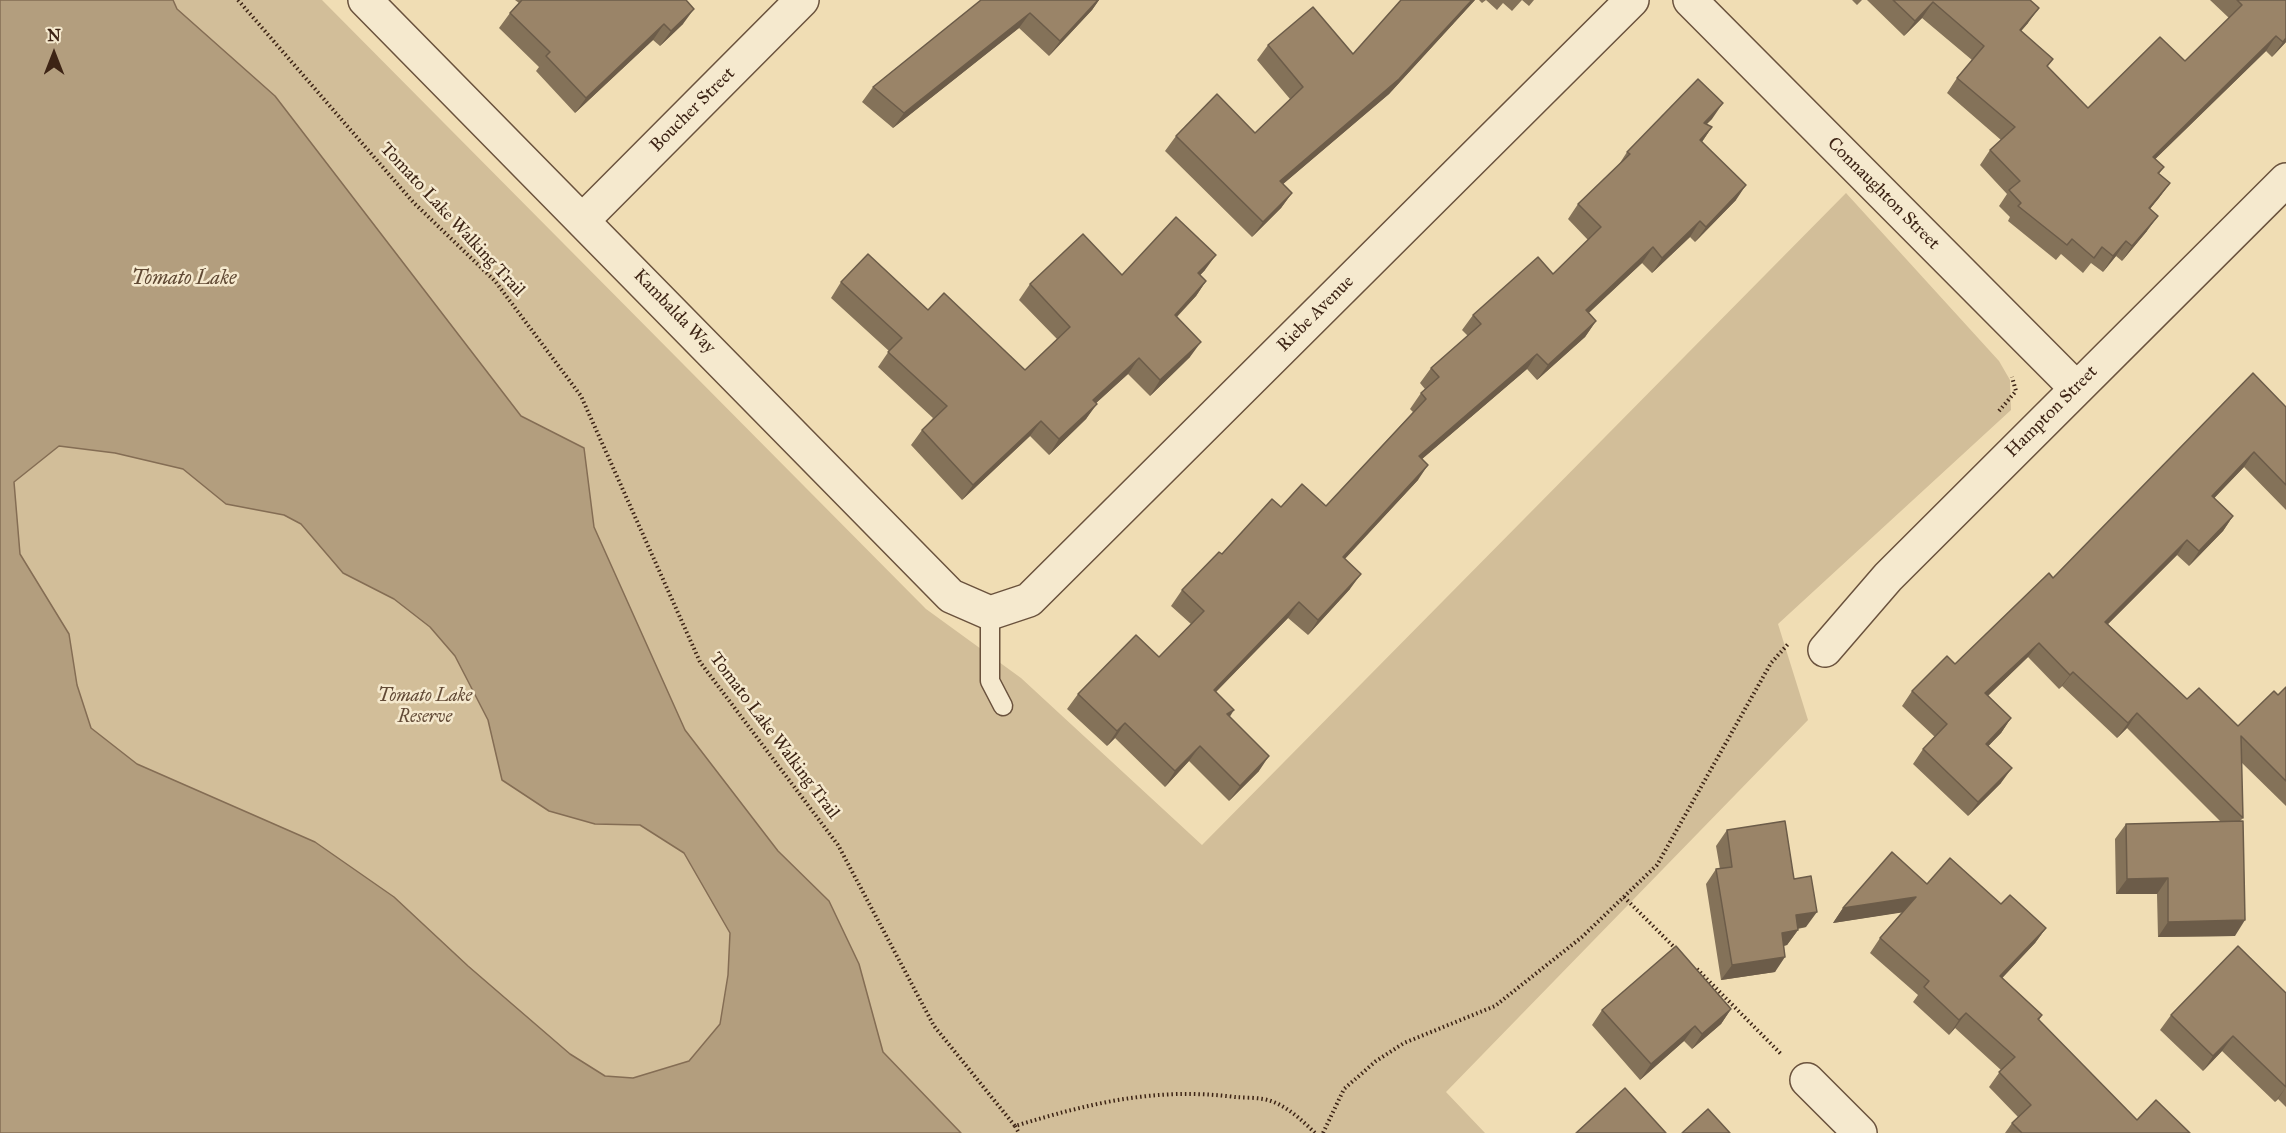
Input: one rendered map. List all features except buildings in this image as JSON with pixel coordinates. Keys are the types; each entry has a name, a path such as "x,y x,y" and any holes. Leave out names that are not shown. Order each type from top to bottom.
{"street":[{"name":"Kambalda Way","path":"365,0 951,596 990,613"},
{"name":"Boucher Street","path":"583,220 802,0"},
{"name":"Riebe Avenue","path":"990,613 1029,600 1632,0"},
{"name":"Connaughton Street","path":"1690,0 2076,388"},
{"name":"Hampton Street","path":"1825,650 1887,577 2286,180"},
{"path":"1807,1080 1860,1133"}],"lane":[{"path":"990,613 990,681 1003,706"}],"path":[{"name":"Tomato Lake Walking Trail","path":"238,0 414,202 495,281 581,396 700,662 838,845 934,1026 1015,1126 1018,1133"},
{"path":"1993,417 2016,391 2011,374"},
{"path":"1323,1133 1344,1089 1376,1061 1404,1043 1495,1006 1582,937 1657,865 1771,663 1795,637"},
{"path":"1624,897 1682,955"},
{"path":"1691,963 1807,1080"},
{"path":"1015,1126 1092,1103 1151,1095 1208,1093 1271,1101 1299,1117 1315,1133"}],"green space":[{"name":"Tomato Lake Reserve","path":"0,0 322,0 926,609 1021,678 1202,845 1846,193 1999,361 2010,380 2011,410 1778,624 1808,720 1446,1092 1485,1133 0,1133"}],"water":[{"name":"Tomato Lake","path":"0,0 173,0 177,9 275,96 521,416 584,448 594,527 685,730 778,851 829,901 859,964 883,1052 961,1133 0,1133","holes":["59,446 115,453 183,469 226,504 284,515 301,524 343,573 394,599 430,627 455,656 488,720 502,780 549,811 595,824 640,825 684,853 730,933 728,975 720,1024 689,1061 633,1078 605,1076 570,1054 468,966 394,897 315,842 137,764 91,728 77,685 69,634 20,554 14,482"]}]}
